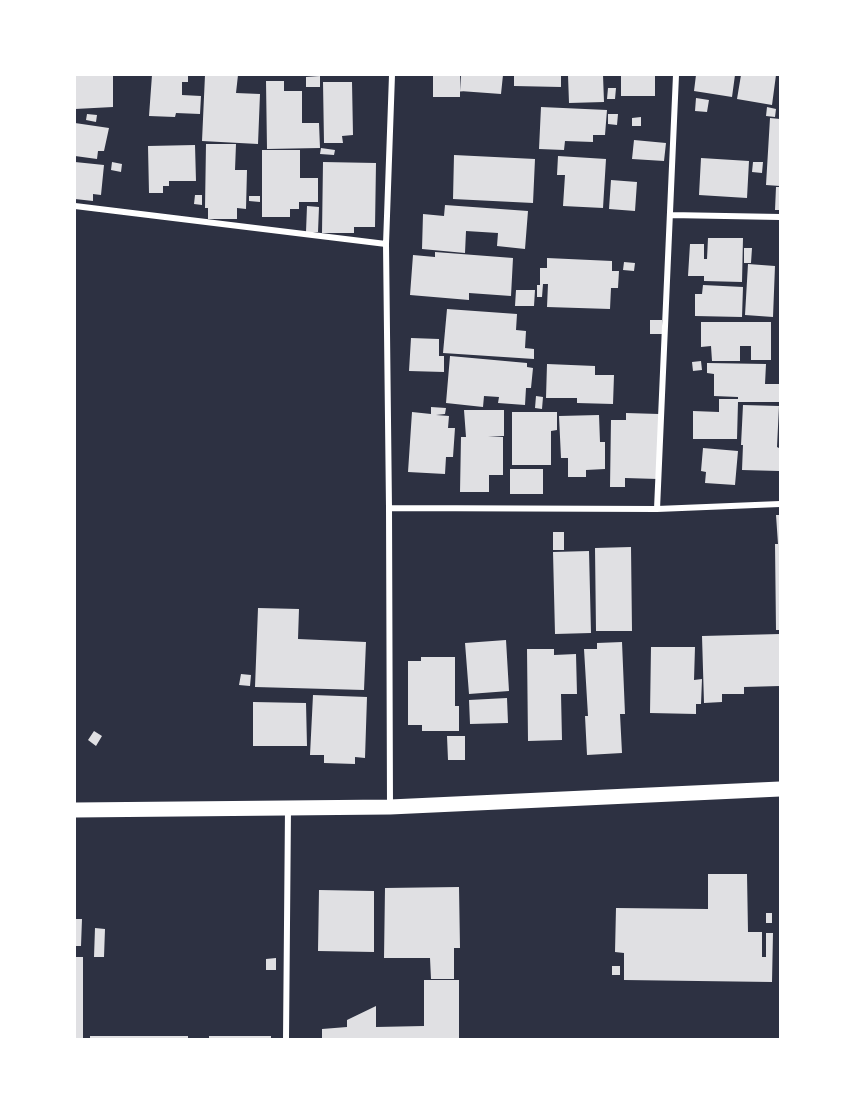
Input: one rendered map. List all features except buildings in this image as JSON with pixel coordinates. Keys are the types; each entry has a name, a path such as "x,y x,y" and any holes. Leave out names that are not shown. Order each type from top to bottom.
{"main road":[{"path":"75,810 390,807 780,789"}],"street":[{"path":"390,807 386,244 392,75"},
{"path":"657,509 676,75"},
{"path":"75,206 386,244"},
{"path":"670,215 780,217"},
{"path":"389,508 657,509 780,504"},
{"path":"286,1039 288,807"}]}
